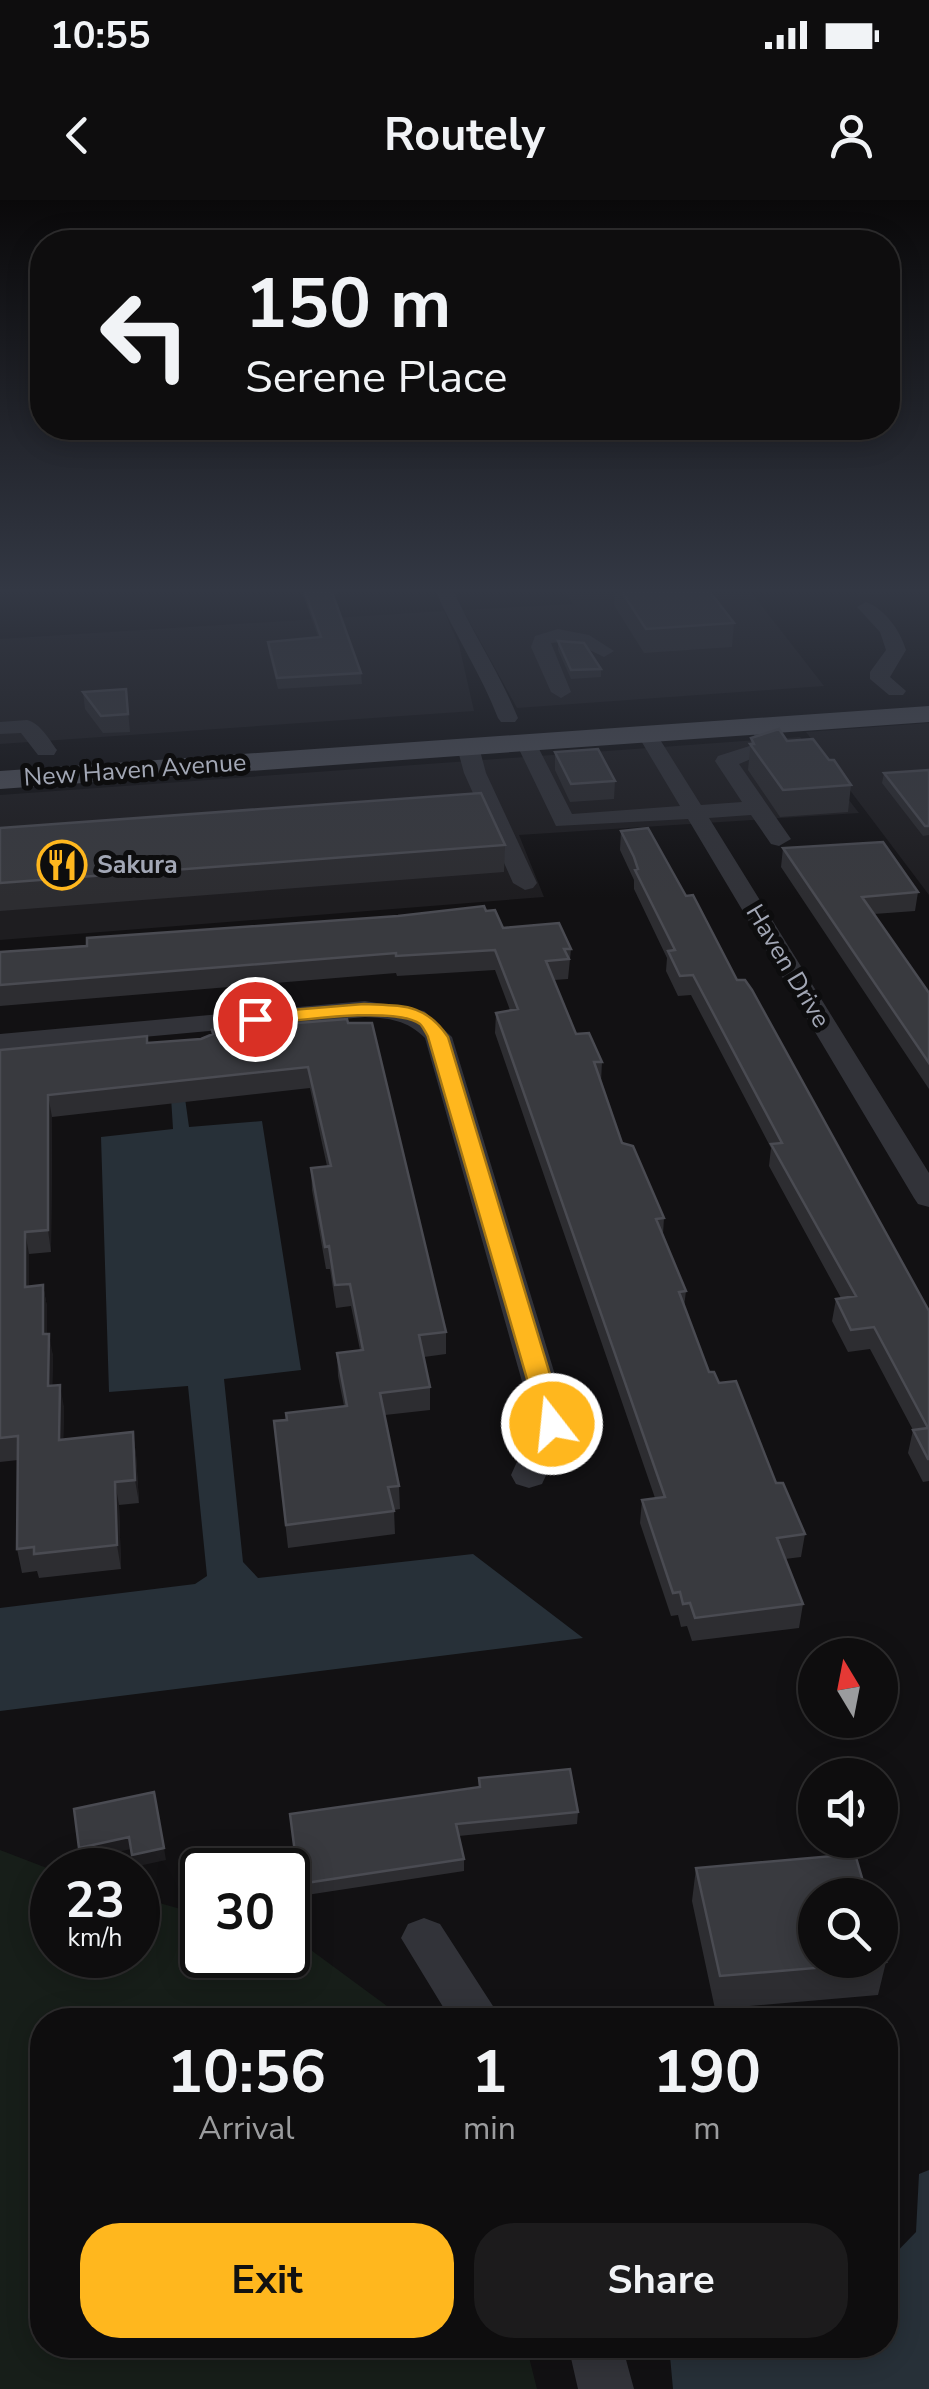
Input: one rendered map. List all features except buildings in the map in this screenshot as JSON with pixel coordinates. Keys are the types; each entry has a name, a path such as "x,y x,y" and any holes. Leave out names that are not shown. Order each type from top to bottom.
{"main road":[{"name":"New Haven Avenue","path":"0,753 853,694"},
{"path":"647,734 654,724 719,704"},
{"name":"New Haven Avenue","path":"0,780 929,714"},
{"path":"440,749 491,732 497,719"},
{"path":"0,762 46,750"}],"street":[{"path":"488,694 497,719"},
{"path":"0,728 26,726 46,750"},
{"path":"759,726 771,746 726,761 779,840"},
{"name":"Haven Drive","path":"647,734 916,1153 929,1198"},
{"path":"527,743 564,822 757,808"},
{"path":"468,747 475,773 525,883"},
{"path":"0,1042 364,1009 402,1012 427,1020 438,1037 552,1424 530,1475"},
{"path":"424,1938 470,2008"},
{"path":"598,2358 606,2389"}],"shaded area":[{"path":"0,694 470,694 474,711 0,744"},
{"path":"509,694 710,694 517,708"},
{"path":"929,723 929,895 806,732"},
{"path":"800,737 859,813 519,835 544,897 0,940 0,795"},
{"path":"178,1048 189,1127 262,1121 301,1370 224,1379 243,1562 258,1578 473,1554 583,1638 0,1711 0,1608 195,1584 207,1576 188,1386 109,1392 101,1137 173,1129 168,1049"},
{"path":"0,1850 30,1862 30,1978 160,1978 160,1903 180,1909 180,1978 310,1978 310,1949 390,2008 30,2008 30,2358 529,2358 537,2389 0,2389"},
{"path":"929,2170 929,2389 673,2389 670,2358 898,2358 898,2251 916,2232 919,2174"}],"place":[{"name":"Sakura","path":"62,865"}],"route":[{"path":"255,1019 364,1009 402,1012 427,1020 438,1037 552,1424"}]}
